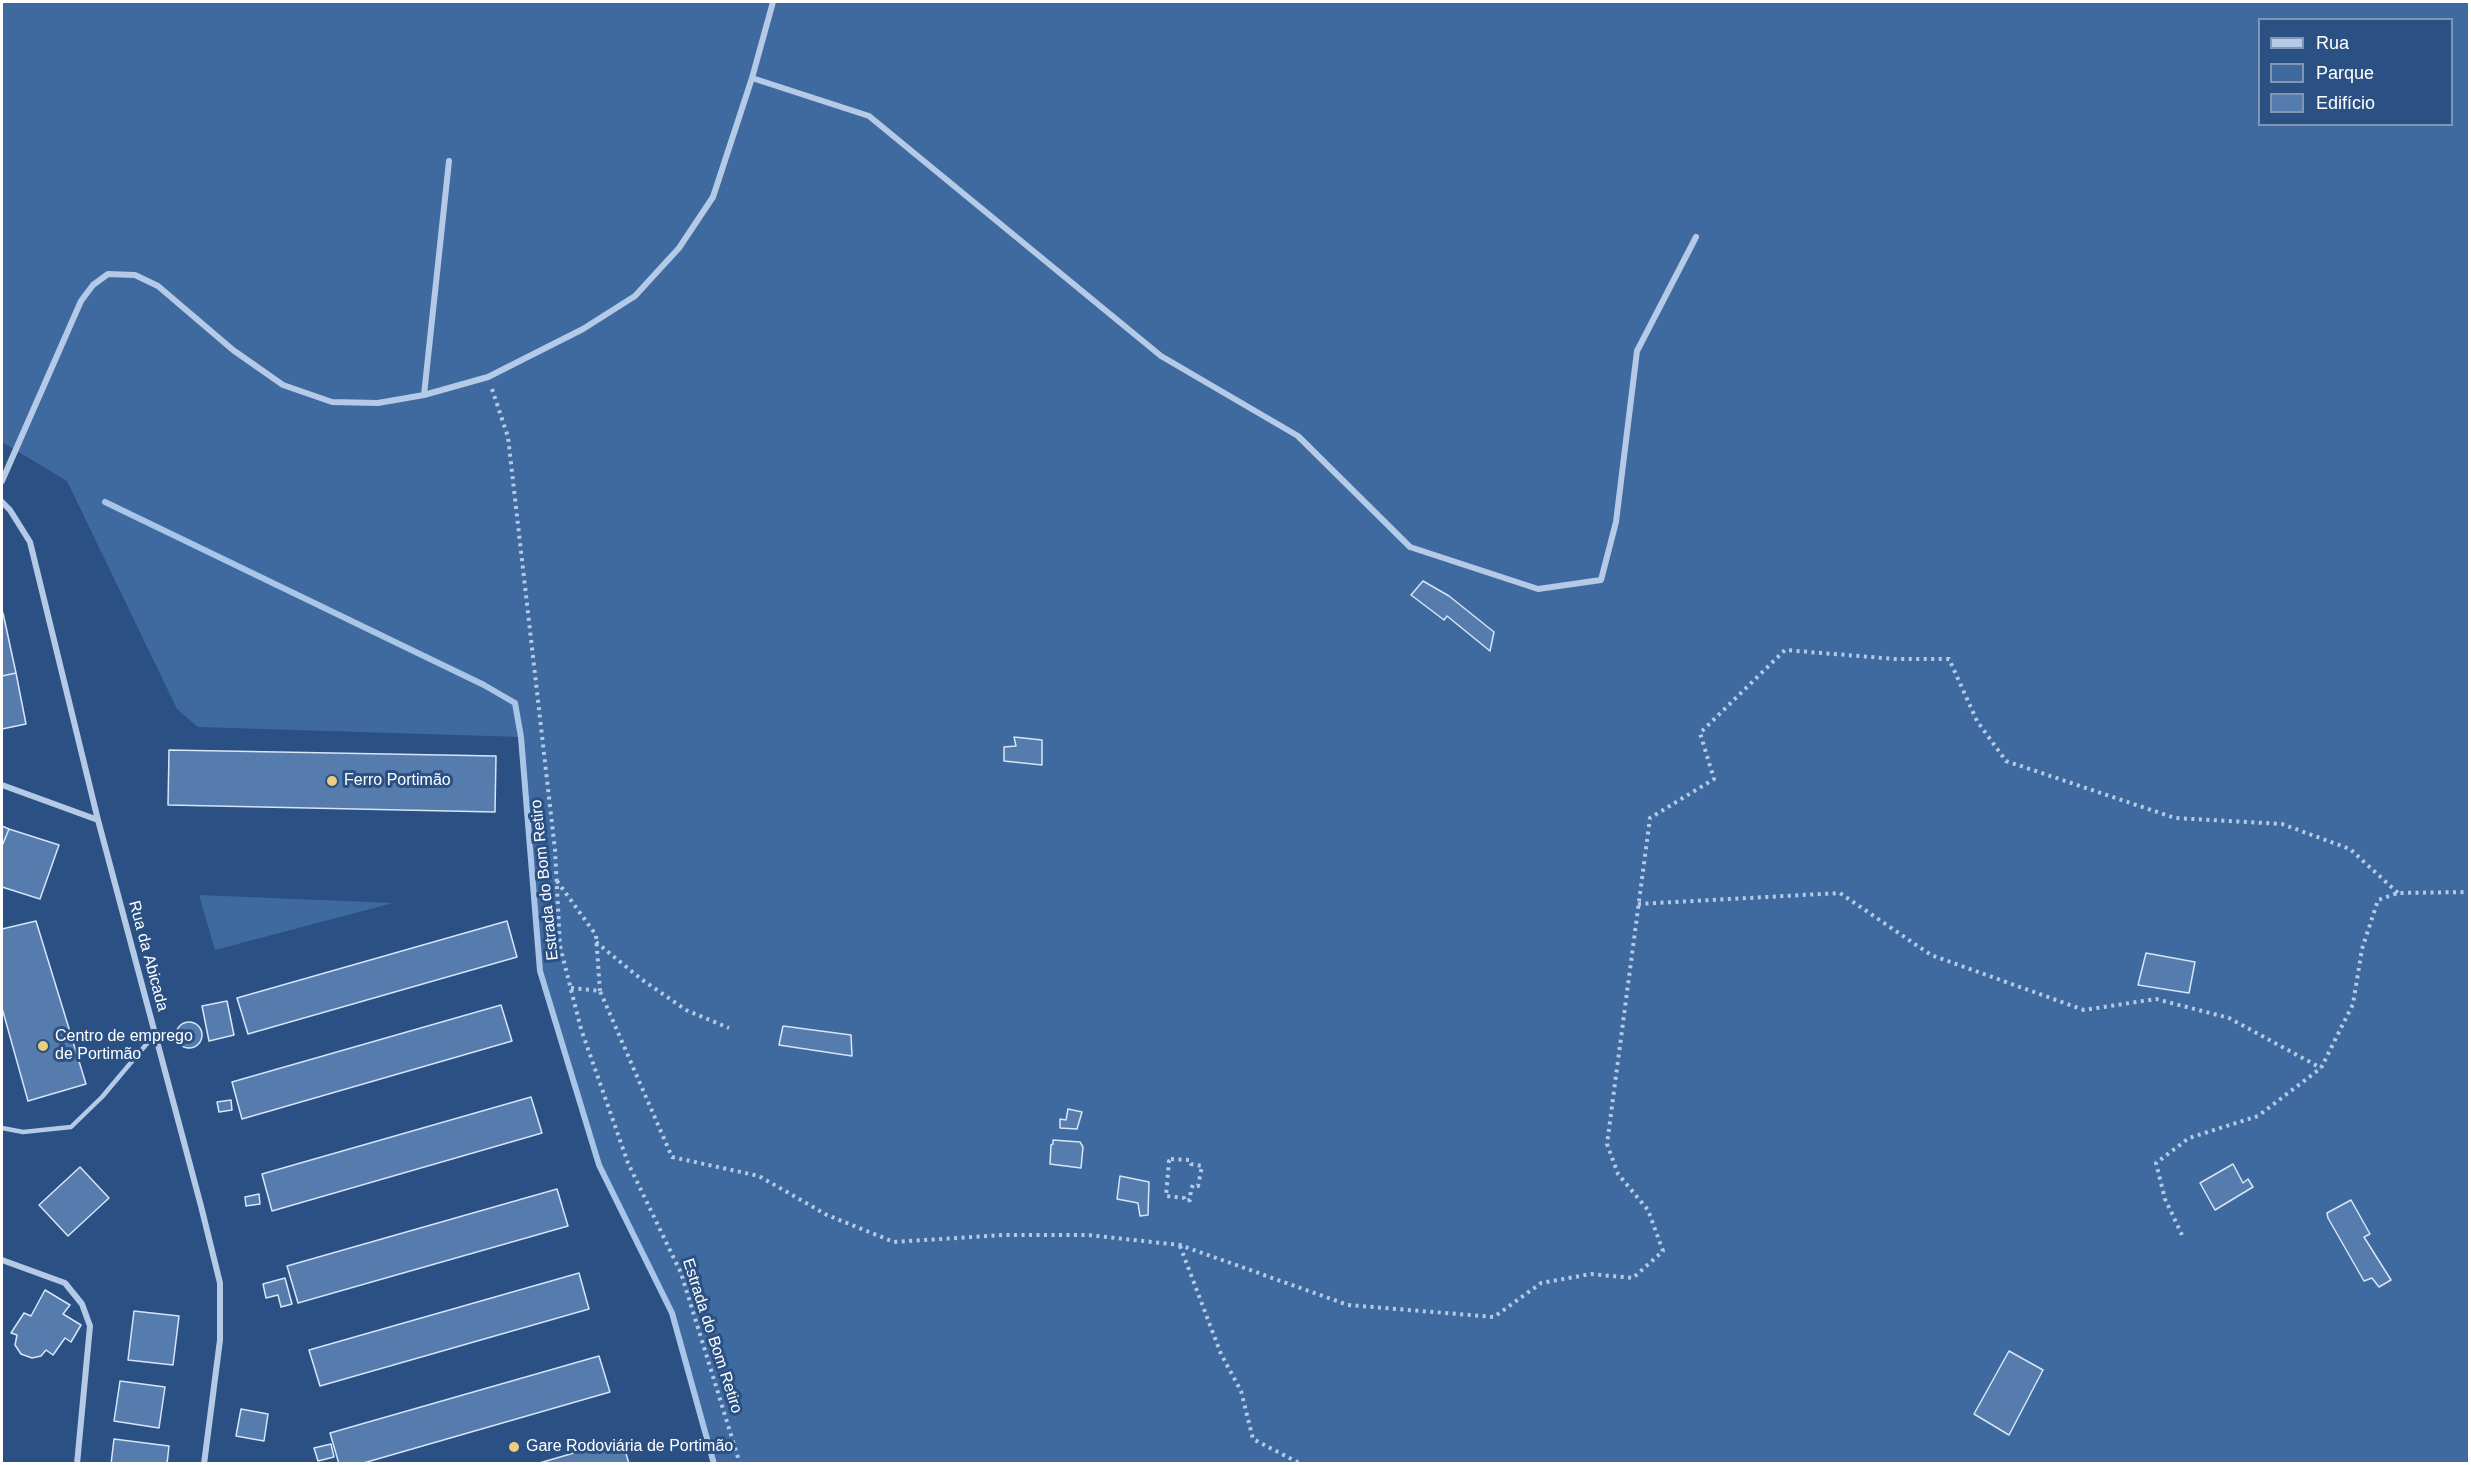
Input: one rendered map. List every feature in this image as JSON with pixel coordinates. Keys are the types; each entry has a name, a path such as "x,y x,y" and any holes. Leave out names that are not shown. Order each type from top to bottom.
{"street":[{"path":"2,482 81,301 93,285 108,274 135,275 158,286 233,350 283,385 333,402 378,403 424,395 488,377 583,329 635,296 679,248 713,197 752,78 773,2"},
{"path":"752,78 869,116 1161,356 1298,436 1410,547 1538,589 1601,580 1616,522 1637,351 1696,237"},
{"path":"424,395 449,161"},
{"name":"Rua da Abicada","path":"2,502 10,510 30,542 98,820 220,1283 220,1340 204,1464"},
{"path":"2,785 98,820"},
{"path":"2,1260 65,1283 82,1304 90,1326 77,1464"}],"lane":[{"path":"2,1128 23,1132 71,1127 102,1097 155,1034"}],"path":[{"name":"Estrada do Bom Retiro","path":"488,377 508,437 557,881 560,946 581,1029 628,1163 681,1273 740,1464"},
{"path":"557,881 596,935 600,991 672,1157 759,1176 827,1215 894,1242 1004,1235 1088,1235 1180,1245 1348,1305 1494,1317 1541,1283 1592,1274 1633,1278 1663,1251 1648,1210 1618,1174 1607,1144 1650,818 1714,779 1700,733 1785,650 1895,659 1949,659 1977,721 2006,761 2175,818 2282,824 2350,849 2398,893"},
{"path":"2182,1235 2165,1199 2156,1163 2189,1138 2258,1116 2321,1068 2353,1004 2362,949 2378,900 2398,893 2469,892"},
{"path":"1638,904 1840,893 1931,955 2084,1010 2156,999 2229,1018 2321,1068"},
{"path":"596,942 641,979 686,1010 729,1028"},
{"path":"571,988 600,991"},
{"path":"1171,1159 1190,1160 1191,1164 1202,1166 1198,1186 1193,1185 1191,1188 1190,1200 1169,1197 1166,1196 1168,1187 1166,1183 1171,1159"},
{"path":"1180,1245 1221,1354 1241,1390 1253,1439 1301,1464"}],"green space":[{"path":"2,2 2469,2 2469,1463 714,1463 672,1313 599,1165 540,971 521,737 198,727 177,709 67,481 2,442"},
{"path":"199,895 393,903 215,950"}],"building":[{"path":"1423,581 1449,596 1494,632 1490,651 1447,616 1444,620 1411,595"},
{"path":"2,614 16,673 2,676"},
{"path":"16,673 26,724 2,729 2,676"},
{"path":"1014,737 1042,740 1042,765 1004,761 1004,747 1016,746"},
{"name":"Ferro Portimão","path":"169,750 496,756 495,812 168,805"},
{"path":"2,826 9,829 2,846"},
{"path":"9,829 59,845 40,899 2,887 2,846"},
{"name":"Centro de emprego de Portimão","path":"36,921 86,1084 28,1101 2,1008 2,929"},
{"path":"507,921 517,957 248,1034 237,998"},
{"path":"2146,953 2195,962 2189,993 2138,985"},
{"path":"227,1001 234,1035 209,1041 202,1006"},
{"path":"501,1005 512,1041 242,1119 232,1082"},
{"path":"189,1022 198,1026 202,1035 198,1044 189,1048 180,1044 176,1035 180,1026"},
{"path":"783,1026 851,1035 852,1056 779,1045"},
{"path":"531,1097 542,1133 272,1211 262,1174"},
{"path":"231,1100 232,1110 219,1112 217,1102"},
{"path":"1068,1109 1082,1112 1077,1129 1060,1128 1060,1119 1066,1120"},
{"path":"1053,1140 1080,1142 1083,1147 1081,1168 1050,1164"},
{"path":"2233,1164 2243,1183 2248,1179 2253,1187 2215,1210 2200,1183"},
{"path":"80,1167 109,1198 68,1236 39,1205"},
{"path":"1120,1176 1149,1182 1148,1215 1140,1216 1138,1203 1117,1199"},
{"path":"557,1189 568,1226 298,1303 287,1266"},
{"path":"259,1194 260,1204 246,1206 245,1197"},
{"path":"2351,1200 2370,1234 2364,1237 2391,1280 2379,1287 2372,1278 2364,1281 2328,1218 2327,1213"},
{"path":"579,1273 589,1309 320,1386 309,1350"},
{"path":"285,1278 292,1304 281,1307 278,1295 266,1298 263,1284"},
{"path":"45,1290 70,1305 63,1314 81,1325 71,1342 65,1338 53,1355 46,1350 41,1356 32,1358 21,1354 15,1345 17,1335 11,1333 24,1313 31,1316"},
{"path":"134,1311 179,1316 173,1365 128,1360"},
{"path":"2009,1351 2043,1370 2009,1435 1974,1414"},
{"path":"599,1356 610,1392 360,1464 339,1464 330,1433"},
{"path":"120,1381 165,1387 159,1428 114,1421"},
{"path":"241,1409 268,1414 264,1441 236,1436"},
{"path":"114,1439 169,1446 167,1464 111,1464"},
{"path":"622,1439 629,1464 536,1464"},
{"path":"331,1444 334,1457 318,1461 314,1448"}],"waterway":[{"path":"105,502 484,685 515,703 521,737 540,971 599,1165 672,1313 714,1464"}],"place":[{"name":"Ferro Portimão","path":"332,781"},
{"name":"Centro de emprego de Portimão","path":"43,1046"},
{"name":"Gare Rodoviária de Portimão","path":"514,1447"}]}
